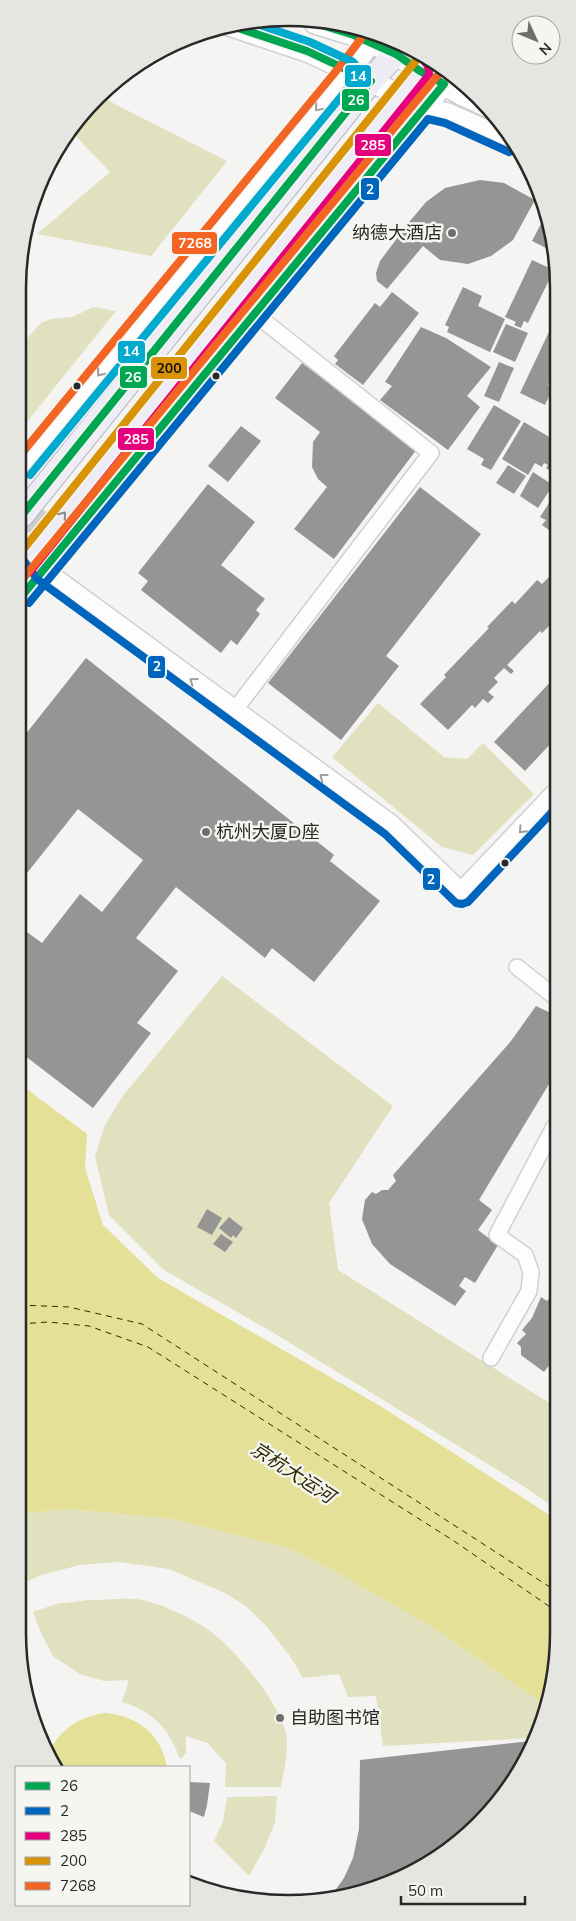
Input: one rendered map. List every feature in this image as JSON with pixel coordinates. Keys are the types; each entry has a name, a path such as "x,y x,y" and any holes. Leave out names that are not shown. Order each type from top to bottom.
{"main road":[{"path":"243,30 307,52 372,81 424,108 448,114 502,138"},
{"path":"348,33 367,38"},
{"path":"26,464 373,40"},
{"path":"26,511 398,51"},
{"path":"407,54 447,80 467,97"},
{"path":"26,573 29,558 425,65"},
{"path":"29,558 255,314 447,80"},
{"path":"29,558 391,826 461,894 550,799"}],"street":[{"path":"234,711 431,453 255,314"},
{"path":"517,967 550,993"},
{"path":"491,1358 529,1292 531,1272 525,1255 497,1235 550,1136"}],"green space":[{"path":"106,100 227,161 151,256 37,234 110,172 75,136 91,115"},
{"path":"93,307 116,311 26,423 26,340 41,323 51,319 73,317"},
{"path":"378,703 444,757 467,759 483,743 534,794 473,855 442,847 332,757"},
{"path":"222,976 393,1106 329,1203 338,1270 550,1403 550,1504 272,1332 164,1270 109,1215 95,1156 105,1125 122,1097"},
{"path":"68,1509 172,1519 288,1548 325,1566 434,1628 541,1702 528,1738 383,1746 376,1696 348,1697 339,1674 303,1678 290,1656 266,1626 246,1606 225,1593 169,1569 120,1562 80,1565 41,1575 26,1582 26,1513"},
{"path":"137,1599 159,1605 183,1615 206,1628 228,1647 252,1674 273,1703 285,1730 287,1751 281,1787 225,1787 226,1763 207,1743 186,1736 186,1753 180,1759 165,1730 151,1716 122,1702 129,1680 104,1681 80,1674 53,1656 33,1612 56,1604 89,1600"},
{"path":"277,1796 275,1822 264,1849 249,1876 214,1841 223,1822 227,1797"}],"water":[{"name":"京杭大运河","path":"26,1088 87,1134 85,1168 103,1225 158,1278 382,1407 550,1515 550,1633 548,1667 541,1702 434,1628 325,1566 288,1548 172,1519 68,1509 26,1513"},
{"path":"105,1713 117,1715 138,1723 153,1736 164,1755 167,1766 62,1766 53,1749 53,1745 64,1731 78,1721"}],"building":[{"path":"480,180 504,183 535,201 513,240 491,256 468,264 440,260 423,246 387,289 377,281 376,273 380,261 426,202 445,188"},
{"path":"542,223 547,249 532,241"},
{"path":"532,260 549,268 549,279 528,323 524,321 521,328 514,325 516,322 505,317"},
{"path":"463,287 482,296 478,306 505,319 490,352 447,332 449,327 445,325"},
{"path":"392,292 419,313 363,385 335,364 338,360 334,356 375,303 380,307"},
{"path":"506,324 528,333 515,362 493,352"},
{"path":"421,327 446,338 491,367 467,396 480,407 448,450 380,400 392,386 385,382"},
{"path":"550,330 550,382 548,385 550,386 550,394 545,405 520,393"},
{"path":"499,362 514,368 499,402 484,396"},
{"path":"302,363 417,449 334,559 294,529 327,487 318,479 312,467 313,442 320,432 275,398"},
{"path":"494,405 521,421 491,470 481,465 484,459 467,449"},
{"path":"524,422 550,437 550,471 546,468 548,465 544,463 542,467 535,463 528,475 502,459"},
{"path":"241,426 261,441 228,482 208,466"},
{"path":"508,465 526,476 514,494 496,483"},
{"path":"533,472 550,483 550,490 538,508 520,496"},
{"path":"208,484 255,522 221,565 265,599 256,610 260,614 237,645 231,640 221,653 141,590 148,581 138,573"},
{"path":"420,487 481,534 386,656 399,666 341,740 268,683"},
{"path":"550,501 550,531 542,525 546,520 540,517"},
{"path":"550,576 550,625 542,633 540,631 507,665 514,671 511,674 504,668 494,678 498,682 488,692 494,697 488,703 483,699 475,708 472,705 448,730 420,704 512,601 515,604 537,580 542,584"},
{"name":"杭州大厦D座","path":"86,658 334,855 330,861 380,901 314,982 272,948 265,958 176,887 136,938 178,971 137,1023 151,1033 93,1108 26,1057 26,931 42,943 80,894 102,912 143,860 78,809 26,872 26,734"},
{"path":"550,682 550,744 525,771 494,742"},
{"path":"536,1006 550,1013 550,1082 479,1200 492,1210 478,1230 498,1245 475,1283 465,1277 459,1286 466,1291 455,1306 390,1264 372,1244 362,1219 365,1200 372,1192 376,1194 382,1190 388,1190 396,1181 393,1175 511,1041"},
{"path":"207,1209 222,1218 212,1235 197,1227"},
{"path":"229,1217 243,1228 236,1238 233,1235 231,1238 219,1228"},
{"path":"221,1234 233,1242 225,1252 213,1244"},
{"path":"541,1297 547,1301 550,1298 550,1364 544,1372 521,1355 521,1347 517,1343 526,1334 522,1330 532,1318"},
{"path":"526,1741 515,1764 485,1806 447,1841 404,1868 372,1881 335,1891 344,1878 353,1858 359,1829 360,1760"},
{"path":"190,1782 210,1783 204,1817 190,1811"}],"ferry route":[{"path":"26,1305 69,1307 142,1324 550,1587"},
{"path":"26,1324 48,1322 89,1326 148,1347 454,1541 550,1607"}],"tunnel":[{"path":"26,524 47,497"}],"transit line":[{"name":"14","path":"30,475 358,76 358,68 353,62 310,42 267,27"},
{"name":"26","path":"26,510 371,81 307,51 244,30"},
{"name":"26","path":"26,591 444,84 420,71 396,54 348,33"},
{"name":"7268","path":"26,448 362,37"},
{"name":"200","path":"26,546 417,60"},
{"name":"285","path":"30,572 428,76 428,67"},
{"name":"7268","path":"26,575 439,74"},
{"name":"2","path":"29,603 428,119 445,123 509,152"},
{"name":"2","path":"26,564 37,579 385,834 456,903 468,902 550,814"}],"place":[{"name":"纳德大酒店","path":"452,233"},
{"name":"杭州大厦D座","path":"206,832"},
{"name":"自助图书馆","path":"280,1718"}]}
